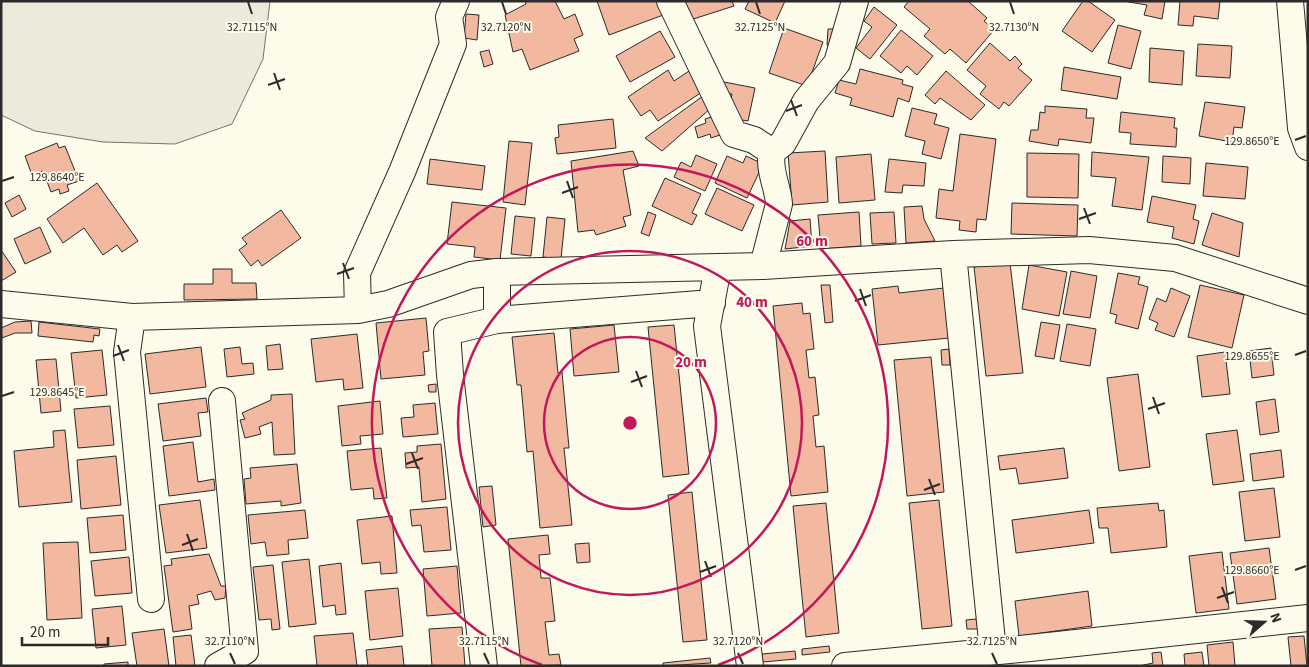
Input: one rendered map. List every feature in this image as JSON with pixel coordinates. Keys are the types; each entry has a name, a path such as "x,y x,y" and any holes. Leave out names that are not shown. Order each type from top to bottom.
{"street":[{"path":"358,310 357,273 402,172 453,44 449,17 456,1"},
{"path":"670,1 734,134 754,140 772,152"},
{"path":"763,266 779,204 770,159 772,152 783,143 806,102 837,63 855,1"},
{"path":"1290,1 1301,128 1308,147"},
{"path":"1,304 132,317 358,310 388,304 471,275 497,272 763,266 953,254 1088,250 1175,258 1308,301"},
{"path":"953,254 993,651"},
{"path":"718,267 707,326 750,666"},
{"path":"497,272 497,320"},
{"path":"484,666 446,332 497,320 712,303"},
{"path":"132,317 127,352 152,599"},
{"path":"218,666 245,651 222,401"},
{"path":"845,666 1308,618"}],"shaded area":[{"path":"1,1 270,1 263,59 232,124 175,144 103,142 35,131 1,115"}],"building":[{"path":"525,1 555,1 564,19 575,14 583,35 574,39 579,51 530,70 522,49 513,52 505,15 526,4"},
{"path":"597,1 661,1 666,14 609,35"},
{"path":"681,1 732,1 734,6 687,21"},
{"path":"749,1 785,1 775,23 745,9"},
{"path":"909,1 968,1 987,18 984,21 994,30 966,63 950,49 945,54 924,36 930,29 904,7"},
{"path":"1083,1 1088,1 1115,20 1092,52 1062,31"},
{"path":"1123,1 1165,1 1162,19 1144,15 1147,5"},
{"path":"1180,1 1220,1 1218,19 1194,16 1193,26 1178,25"},
{"path":"874,7 897,25 870,59 856,48 872,27 864,21"},
{"path":"466,14 479,15 477,40 464,38"},
{"path":"1118,25 1141,31 1131,69 1108,63"},
{"path":"784,28 823,42 807,86 769,73"},
{"path":"828,29 835,29 833,46 827,45"},
{"path":"901,30 933,56 917,75 907,66 901,73 880,56"},
{"path":"660,31 675,57 630,82 616,56"},
{"path":"990,43 1010,61 1015,56 1022,64 1018,68 1032,80 1009,106 1004,102 999,109 980,94 986,86 967,70"},
{"path":"1198,44 1232,46 1230,78 1196,76"},
{"path":"1150,48 1184,51 1182,85 1149,82"},
{"path":"489,50 493,64 484,67 480,52"},
{"path":"1064,67 1121,77 1117,99 1061,90"},
{"path":"860,69 903,80 902,84 913,87 909,102 898,98 893,117 850,105 852,98 835,93 839,80 856,84"},
{"path":"668,70 674,81 689,71 702,92 658,121 650,110 641,116 628,97"},
{"path":"946,71 985,105 971,120 940,98 935,104 925,95"},
{"path":"724,82 755,88 748,121 736,119 737,110 729,109 732,94 721,93"},
{"path":"703,96 711,108 662,151 645,138"},
{"path":"1205,102 1245,107 1242,128 1234,127 1232,142 1199,136"},
{"path":"1045,106 1087,109 1086,118 1094,118 1091,143 1059,139 1058,146 1029,141 1031,130 1038,130 1040,112 1045,113"},
{"path":"912,108 937,114 934,124 949,128 941,159 922,154 925,141 905,136"},
{"path":"1121,112 1175,118 1174,128 1177,128 1176,147 1130,144 1131,133 1119,132"},
{"path":"714,116 720,135 711,138 710,134 698,138 695,127 706,123 705,119"},
{"path":"613,119 616,148 557,154 555,138 559,137 558,125"},
{"path":"960,134 996,139 986,220 977,219 976,232 959,230 960,221 936,218 939,189 953,191"},
{"path":"509,141 532,143 525,205 503,202"},
{"path":"57,143 59,148 65,146 79,181 67,185 69,191 60,194 59,189 51,192 43,171 32,175 25,156"},
{"path":"633,151 639,166 623,170 631,215 623,217 626,226 596,235 594,230 578,232 571,161"},
{"path":"825,151 828,202 792,205 788,153"},
{"path":"1092,152 1149,157 1142,210 1112,206 1116,178 1091,176"},
{"path":"1027,153 1079,154 1078,198 1027,197"},
{"path":"871,154 875,200 839,203 836,157"},
{"path":"696,155 717,164 705,191 674,177 681,162 691,167"},
{"path":"727,156 743,163 746,156 763,164 747,198 715,183"},
{"path":"1163,156 1191,158 1190,184 1162,182"},
{"path":"430,159 485,166 482,190 427,184"},
{"path":"889,159 926,163 924,186 903,185 902,193 885,192"},
{"path":"1206,163 1248,167 1245,199 1203,196"},
{"path":"665,178 701,194 692,213 697,215 692,225 652,206"},
{"path":"97,183 138,241 122,252 117,245 103,255 84,228 63,243 47,219"},
{"path":"717,188 754,205 742,231 705,214"},
{"path":"19,195 26,209 12,217 5,203"},
{"path":"1152,196 1196,205 1193,219 1199,221 1194,244 1172,238 1174,227 1147,222"},
{"path":"452,202 506,208 500,260 474,257 475,247 447,244"},
{"path":"1012,203 1078,205 1077,236 1011,234"},
{"path":"922,206 924,219 935,241 906,243 904,207"},
{"path":"281,210 301,238 262,266 258,260 251,266 239,250 247,244 242,238"},
{"path":"648,212 656,215 649,236 641,233"},
{"path":"859,212 861,246 821,249 818,215"},
{"path":"894,212 896,243 872,244 870,213"},
{"path":"1212,213 1243,223 1239,257 1202,245"},
{"path":"515,216 535,218 531,256 511,254"},
{"path":"547,217 565,219 561,259 543,257"},
{"path":"810,219 812,246 785,249 790,221"},
{"path":"40,227 51,252 25,264 14,239"},
{"path":"1,250 16,272 1,281"},
{"path":"1010,263 1023,373 986,376 974,267"},
{"path":"1029,265 1067,272 1059,316 1022,309"},
{"path":"213,269 232,269 232,283 256,283 257,299 184,300 184,284 213,284"},
{"path":"1071,271 1097,276 1090,318 1063,314"},
{"path":"1118,273 1140,277 1138,284 1148,287 1138,329 1115,323 1117,315 1110,313"},
{"path":"821,285 830,285 833,322 825,323"},
{"path":"1200,285 1244,295 1232,348 1188,337"},
{"path":"898,286 899,293 944,288 949,338 878,345 872,289"},
{"path":"1171,288 1190,296 1174,337 1155,330 1158,323 1149,319 1157,298 1166,302"},
{"path":"802,303 803,314 810,313 814,349 806,350 809,378 815,377 819,415 813,416 816,447 824,446 828,492 791,496 773,306"},
{"path":"426,318 429,351 423,352 425,375 381,379 376,323"},
{"path":"31,321 32,333 15,333 2,338 1,328 15,322"},
{"path":"39,322 100,329 99,336 94,335 93,342 38,336"},
{"path":"1041,322 1060,325 1054,359 1035,356"},
{"path":"1067,324 1096,329 1090,366 1060,361"},
{"path":"614,325 619,372 574,376 570,329"},
{"path":"674,325 689,474 663,477 648,327"},
{"path":"554,333 558,373 562,372 569,448 564,448 572,525 540,528 533,451 527,452 521,385 517,385 512,337"},
{"path":"357,334 363,388 344,390 343,379 316,382 311,339"},
{"path":"280,344 283,369 268,370 266,346"},
{"path":"201,347 206,387 150,394 145,354"},
{"path":"240,347 242,364 253,363 254,374 227,377 224,349"},
{"path":"1271,348 1274,375 1252,378 1249,351"},
{"path":"949,349 950,365 942,365 941,350"},
{"path":"102,350 107,395 76,398 71,353"},
{"path":"1225,352 1230,394 1202,397 1197,356"},
{"path":"931,357 944,492 907,496 894,360"},
{"path":"56,359 61,411 41,413 36,360"},
{"path":"1138,374 1150,467 1119,471 1107,378"},
{"path":"436,384 436,392 429,392 428,385"},
{"path":"292,394 295,454 274,455 272,422 259,427 261,434 245,438 240,420 245,419 242,413 271,400 271,395"},
{"path":"206,398 208,412 198,413 201,436 163,441 158,404"},
{"path":"1275,399 1279,432 1260,435 1256,402"},
{"path":"380,401 383,434 360,436 361,444 342,446 338,406"},
{"path":"435,403 438,434 403,437 401,418 414,417 413,405"},
{"path":"110,406 114,445 78,448 74,409"},
{"path":"65,430 72,502 19,507 14,451 54,447 53,431"},
{"path":"1237,430 1244,481 1213,485 1206,434"},
{"path":"193,442 198,482 214,479 215,490 169,496 163,446"},
{"path":"441,444 446,499 422,502 419,467 406,468 405,453 417,452 417,446"},
{"path":"381,448 387,498 374,499 373,488 351,490 347,451"},
{"path":"1064,448 1068,478 1019,484 1016,468 1000,470 998,456"},
{"path":"1281,450 1284,477 1253,481 1250,454"},
{"path":"116,456 121,505 81,509 77,460"},
{"path":"297,464 301,503 281,506 281,501 246,504 244,479 251,478 250,468"},
{"path":"492,486 496,525 483,527 479,487"},
{"path":"1274,488 1280,537 1245,541 1239,492"},
{"path":"692,492 707,640 683,642 668,495"},
{"path":"200,500 207,548 166,553 159,505"},
{"path":"939,500 952,626 922,629 909,503"},
{"path":"826,503 839,633 806,637 793,506"},
{"path":"1158,503 1159,511 1164,510 1167,547 1111,553 1108,528 1099,528 1097,508"},
{"path":"447,507 451,550 424,552 421,525 412,526 410,510"},
{"path":"305,510 308,538 288,540 289,554 267,556 265,542 251,544 248,515"},
{"path":"1089,510 1094,543 1016,553 1012,520"},
{"path":"123,515 126,550 90,553 87,518"},
{"path":"392,516 397,573 381,574 380,562 362,564 357,520"},
{"path":"548,535 550,554 539,555 541,578 550,578 555,621 545,622 549,655 559,654 561,665 521,666 508,539"},
{"path":"78,542 82,618 47,620 43,543"},
{"path":"589,543 590,562 577,563 575,544"},
{"path":"1269,548 1276,599 1237,604 1230,553"},
{"path":"1222,552 1229,609 1196,613 1189,556"},
{"path":"209,554 221,586 226,586 225,598 215,600 211,591 197,595 199,604 189,606 192,629 173,632 164,566 172,565 171,559"},
{"path":"129,557 132,593 95,596 91,561"},
{"path":"309,559 316,624 289,627 282,562"},
{"path":"341,563 346,614 336,615 335,605 323,607 319,566"},
{"path":"273,565 280,629 272,630 271,619 259,620 253,567"},
{"path":"457,566 461,613 427,616 423,569"},
{"path":"398,588 403,636 370,640 365,591"},
{"path":"1088,591 1092,626 1019,636 1015,601"},
{"path":"122,606 126,645 96,648 92,609"},
{"path":"976,619 978,629 967,629 966,620"},
{"path":"462,627 465,666 432,666 429,629"},
{"path":"164,629 169,666 137,666 132,633"},
{"path":"353,633 357,666 317,666 314,636"},
{"path":"191,635 195,666 176,666 173,637"},
{"path":"1304,636 1307,666 1291,666 1288,637"},
{"path":"1233,642 1235,666 1209,666 1207,645"},
{"path":"402,646 404,666 368,666 366,650"},
{"path":"829,646 830,652 802,655 802,649"},
{"path":"795,651 796,659 763,662 762,654"},
{"path":"1161,652 1163,666 1139,666 1153,663 1152,653"},
{"path":"1202,652 1204,666 1185,666 1184,654"},
{"path":"710,658 711,663 663,666 663,663"},
{"path":"128,662 128,666 104,666 104,664"}]}
